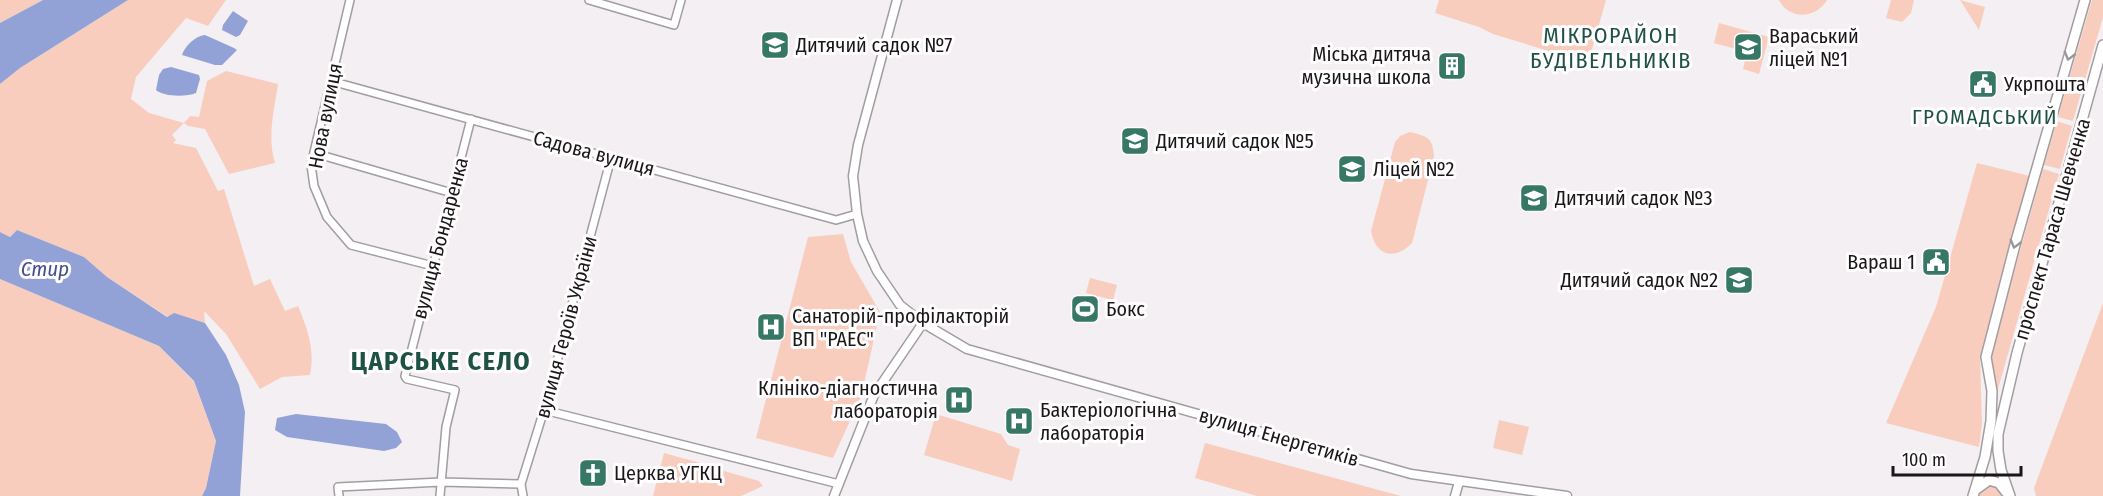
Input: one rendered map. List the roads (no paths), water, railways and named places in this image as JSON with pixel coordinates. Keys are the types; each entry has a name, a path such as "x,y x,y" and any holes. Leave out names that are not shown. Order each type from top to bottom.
{"main road":[{"name":"проспект Тараса Шевченка","path":"1974,493 1985,457 1991,421 1992,391 1986,357 2016,241 2085,0"},
{"name":"проспект Тараса Шевченка","path":"2010,496 2001,470 1998,451 2002,413 2103,45"},
{"path":"1974,493 1989,480 1999,483 2010,496"}],"street":[{"name":"Нова вулиця","path":"350,0 311,165 314,186 327,217 351,245 433,266"},
{"path":"589,0 674,24 681,0"},
{"name":"вулиця Енергетиків","path":"897,0 858,145 853,176 856,214 863,241 877,271 900,305 923,323 967,349 1411,474 1567,496"},
{"name":"Садова вулиця","path":"331,81 836,220 856,214"},
{"name":"вулиця Бондаренка","path":"440,496 446,427 455,390 407,379 405,376 471,119"},
{"path":"314,153 452,193"},
{"name":"вулиця Героїв України","path":"523,496 521,484 544,410 611,158"},
{"path":"834,496 874,395 923,323"},
{"path":"544,410 839,484"},
{"path":"339,496 338,487 441,482 521,484"},
{"path":"1455,496 1459,482"}],"water":[{"path":"43,0 128,0 20,68 0,84 0,23"},
{"path":"233,11 248,21 240,35 236,37 222,30"},
{"path":"205,35 237,50 222,65 182,55 191,42"},
{"path":"171,67 199,75 196,93 175,96 156,90 159,75 163,69"},
{"name":"Стир","path":"17,230 84,257 107,277 167,317 174,313 205,323 226,355 239,385 245,412 240,496 202,496 206,488 216,441 194,381 159,346 0,279 0,232 10,237"},
{"path":"296,414 386,424 397,432 402,442 396,448 384,451 287,437 275,430 277,418"}],"place":[{"name":"Дитячий садок №7","path":"775,45"},
{"name":"Вараський ліцей №1","path":"1748,47"},
{"name":"Міська дитяча музична школа","path":"1452,66"},
{"name":"Укрпошта","path":"1983,84"},
{"name":"Дитячий садок №5","path":"1135,141"},
{"name":"Ліцей №2","path":"1352,169"},
{"name":"Дитячий садок №3","path":"1534,198"},
{"name":"Вараш 1","path":"1936,262"},
{"name":"Дитячий садок №2","path":"1739,280"},
{"name":"Бокс","path":"1085,309"},
{"name":"Санаторій-профілакторій ВП \"РАЕС\"","path":"771,327"},
{"name":"Клініко-діагностична лабораторія","path":"959,400"},
{"name":"Бактеріологічна лабораторія","path":"1019,421"},
{"name":"Церква УГКЦ","path":"593,473"}],"district":[{"name":"МІКРОРАЙОН БУДІВЕЛЬНИКІВ","path":"1611,48"},
{"name":"ГРОМАДСЬКИЙ","path":"1985,117"},
{"name":"ЦАРСЬКЕ СЕЛО","path":"441,361"}]}
